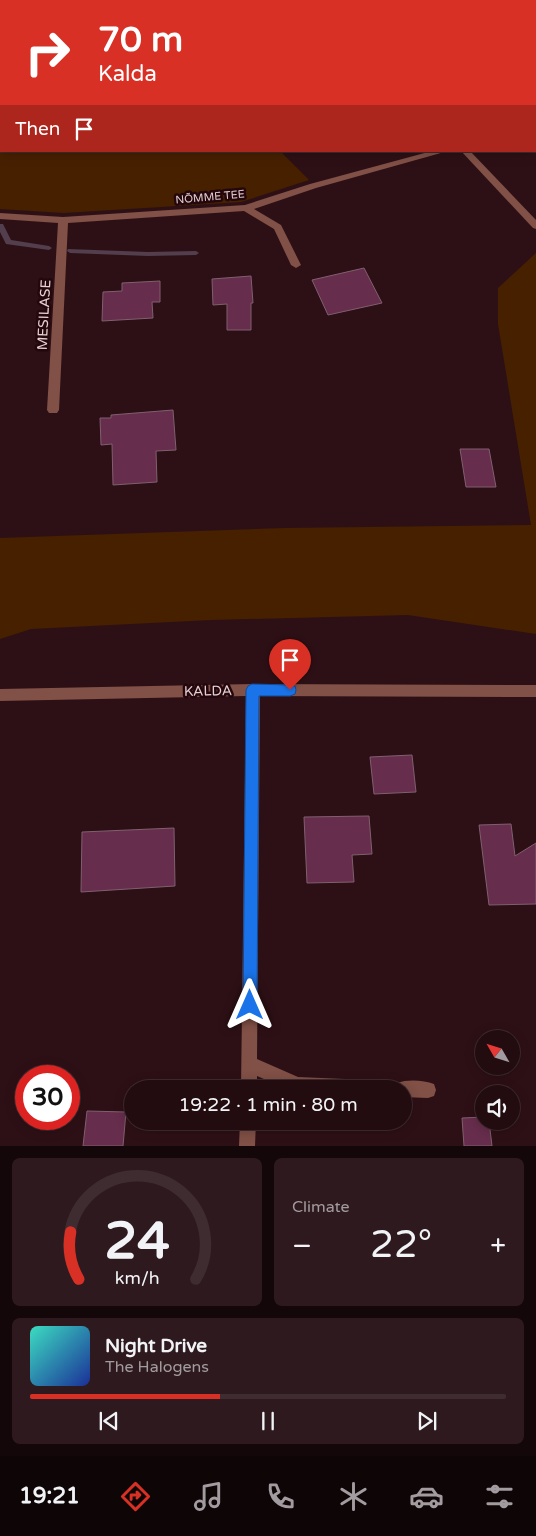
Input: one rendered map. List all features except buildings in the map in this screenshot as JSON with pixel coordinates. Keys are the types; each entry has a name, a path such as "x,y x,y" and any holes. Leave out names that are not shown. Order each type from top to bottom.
{"street":[{"name":"NÕMME TEE","path":"0,216 63,220 246,208 313,186 440,152"},
{"path":"466,152 536,226"},
{"path":"246,208 278,227 296,265"},
{"name":"MESILASE","path":"52,410 63,220"},
{"path":"249,1080 252,690"},
{"name":"KALDA","path":"0,695 252,690 536,691"},
{"path":"249,1064 286,1080"},
{"path":"412,1089 428,1090"},
{"path":"247,1146 248,1130"}],"shaded area":[{"path":"0,152 281,152 309,180 241,202 64,213 0,209"},
{"path":"536,253 536,634 408,615 211,620 31,629 0,639 0,538 285,528 531,525 498,324 498,288"}],"waterway":[{"path":"1,226 8,242 49,248"},
{"path":"70,251 148,254 196,253"}],"route":[{"path":"250,1005 252,690 290,690"}]}
